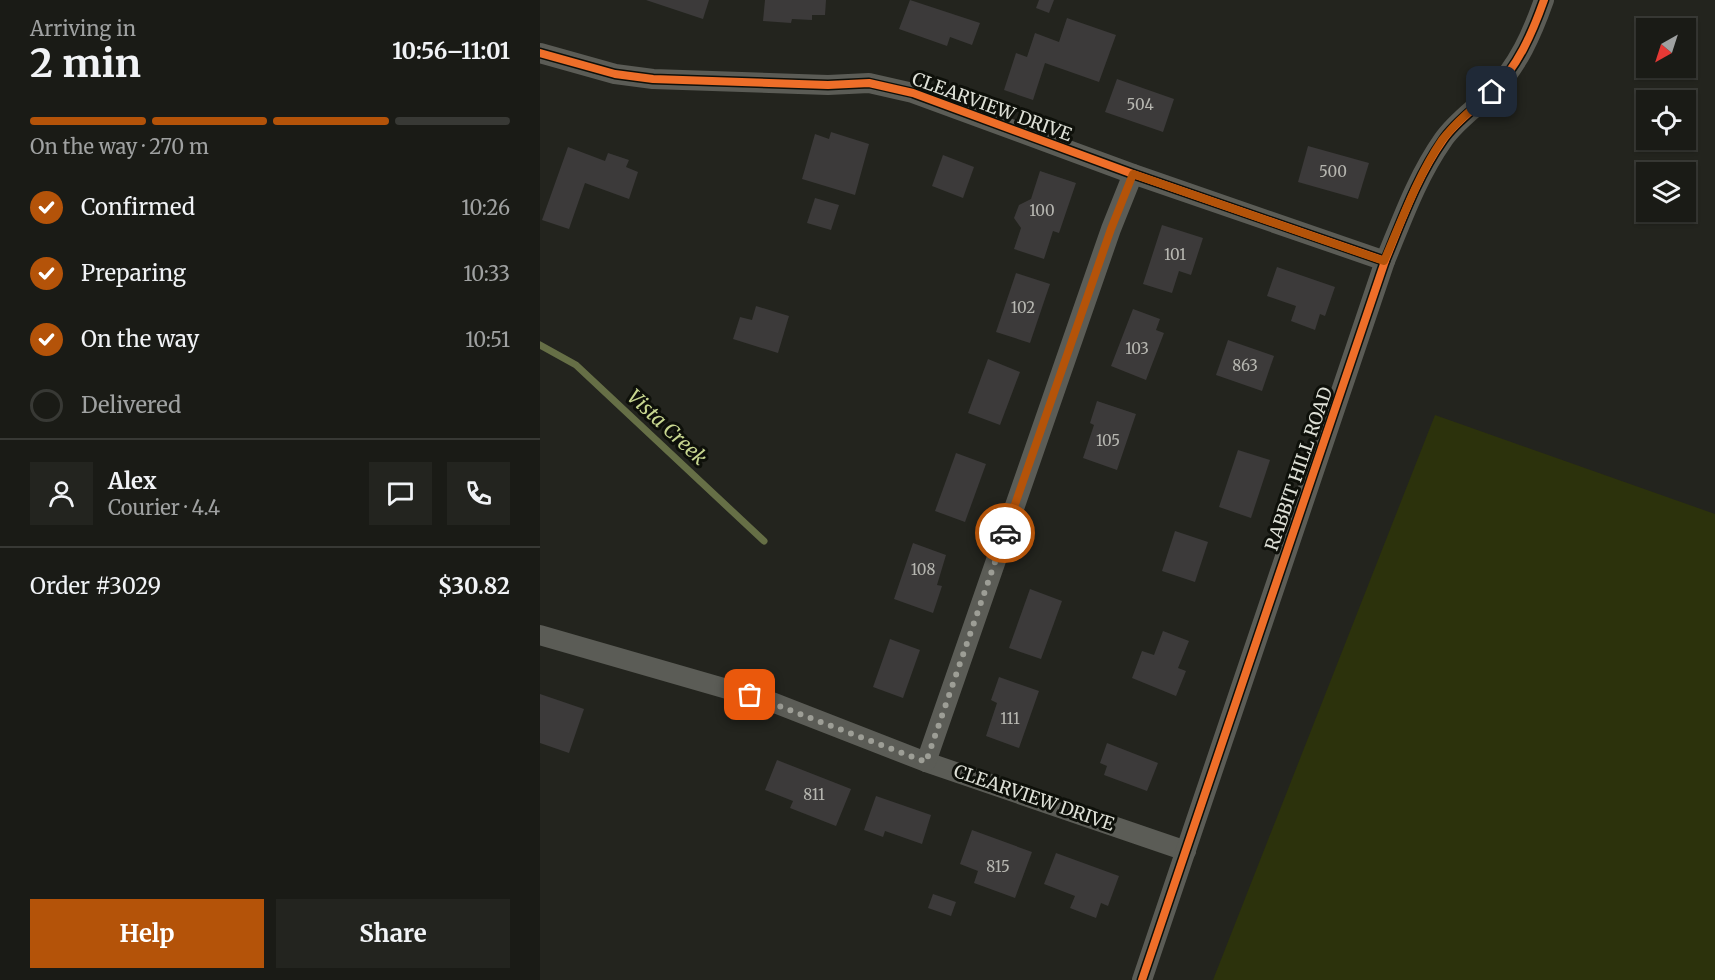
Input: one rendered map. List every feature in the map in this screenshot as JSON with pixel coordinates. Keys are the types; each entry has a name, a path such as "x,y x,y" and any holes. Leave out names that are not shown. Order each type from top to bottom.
{"street":[{"name":"RABBIT HILL ROAD","path":"1142,980 1384,261 1424,170 1443,139 1468,112 1492,92 1515,64 1533,30 1544,0"},
{"name":"CLEARVIEW DRIVE","path":"540,53 615,74 653,79 834,86 869,83 913,93 1133,174 1384,261"},
{"path":"926,762 1111,229 1133,174"},
{"name":"CLEARVIEW DRIVE","path":"540,635 772,702 926,762 1186,851"}],"green space":[{"path":"1435,415 1715,514 1715,980 1213,980"}],"building":[{"path":"646,0 709,0 703,19"},
{"path":"765,0 826,0 825,15 812,15 812,20 792,19 791,23 763,21"},
{"path":"910,0 980,23 972,45 950,37 947,46 899,29"},
{"path":"1039,0 1054,0 1049,13 1036,8"},
{"path":"1067,18 1116,35 1099,82 1045,63 1033,100 1004,90 1016,53 1027,57 1035,33 1059,42"},
{"path":"1117,79 1174,99 1163,132 1105,112"},
{"path":"831,132 869,144 855,195 802,179 815,134 829,139"},
{"path":"1308,146 1369,163 1358,199 1298,182"},
{"path":"568,147 605,161 608,153 629,160 626,167 638,172 629,199 585,183 569,229 542,220"},
{"path":"943,155 974,167 963,198 932,186"},
{"path":"1040,171 1076,183 1059,233 1053,231 1044,259 1014,249 1021,228 1014,218 1019,205 1031,199"},
{"path":"815,198 839,205 831,230 807,223"},
{"path":"1162,225 1203,238 1191,275 1179,271 1172,293 1143,284"},
{"path":"1277,267 1335,287 1325,316 1320,314 1315,330 1291,321 1296,306 1267,296"},
{"path":"1016,273 1050,284 1030,343 996,332"},
{"path":"756,306 789,316 778,353 733,339 740,317 752,320"},
{"path":"1133,309 1160,319 1156,330 1164,333 1146,380 1111,366"},
{"path":"1228,340 1274,356 1262,391 1216,375"},
{"path":"988,359 1020,372 1000,425 968,413"},
{"path":"1097,401 1136,414 1117,470 1083,458 1094,425 1090,423"},
{"path":"1238,450 1270,460 1251,518 1219,507"},
{"path":"956,453 986,464 965,522 935,511"},
{"path":"1175,531 1208,542 1195,582 1162,571"},
{"path":"913,543 946,555 937,585 942,586 933,613 894,599"},
{"path":"1030,589 1062,601 1041,659 1009,648"},
{"path":"1163,631 1189,641 1178,668 1186,671 1176,696 1132,678 1142,651 1154,655"},
{"path":"890,639 920,650 903,698 873,687"},
{"path":"999,677 1039,691 1019,748 986,736 997,703 991,700"},
{"path":"540,694 584,709 569,753 540,743"},
{"path":"1107,743 1158,763 1147,791 1104,775 1107,766 1100,763"},
{"path":"777,760 851,789 836,826 790,808 793,801 765,790"},
{"path":"876,796 931,815 922,844 885,831 883,837 864,830"},
{"path":"972,830 1032,852 1015,898 974,883 978,871 960,864"},
{"path":"1056,853 1119,876 1108,906 1101,903 1096,918 1070,908 1075,896 1044,884"},
{"path":"933,894 956,902 951,916 928,908"}],"waterway":[{"name":"Vista Creek","path":"540,345 576,365 764,541"}],"cycle path":[{"path":"1142,980 1385,261 1418,184 1434,154 1454,127 1492,92 1517,60 1544,0"},
{"path":"540,53 615,74 653,79 828,85 869,83 913,93 1133,174 1385,261"}],"way so far":[{"path":"750,695 926,762 1005,533"}],"route":[{"path":"1005,533 1111,229 1133,174 1384,261 1424,170 1443,139 1468,112 1492,92"}]}
